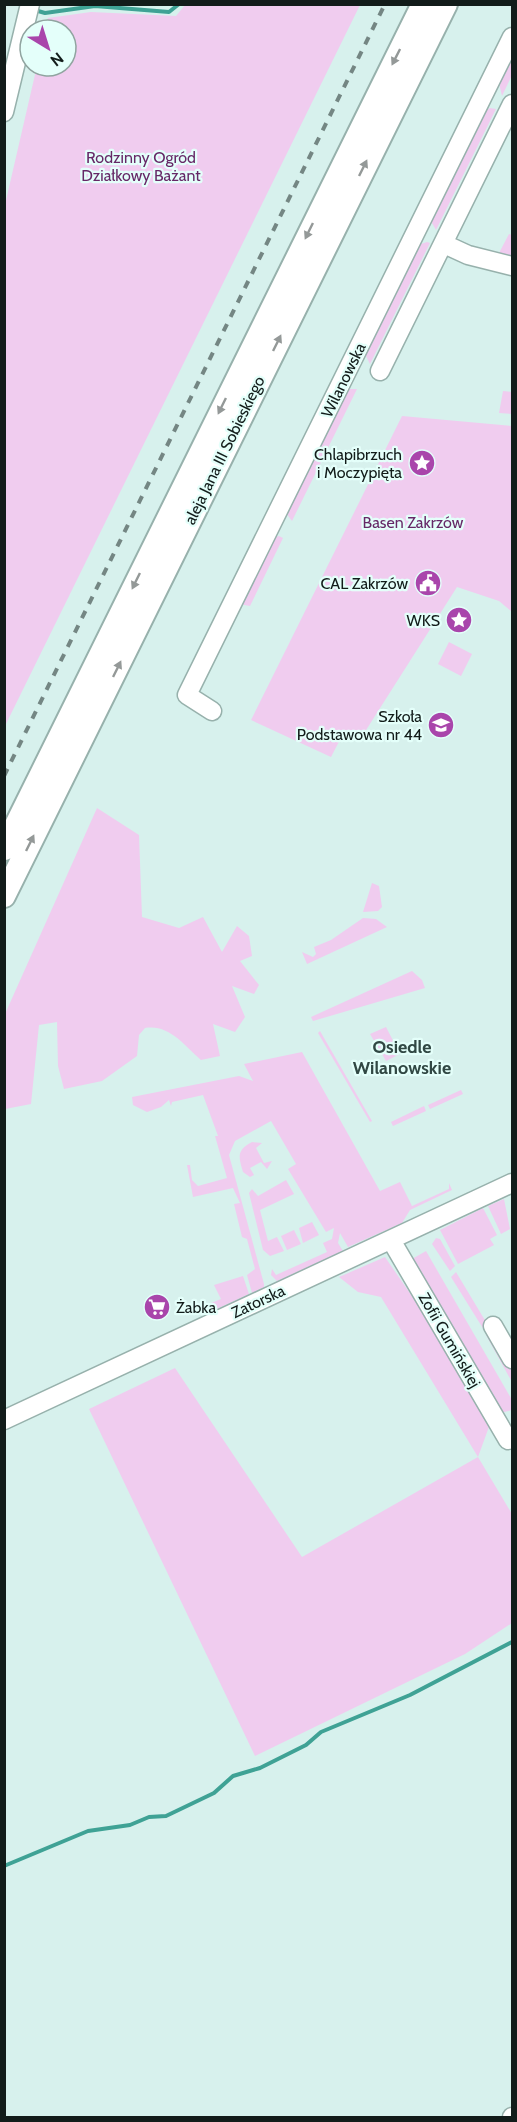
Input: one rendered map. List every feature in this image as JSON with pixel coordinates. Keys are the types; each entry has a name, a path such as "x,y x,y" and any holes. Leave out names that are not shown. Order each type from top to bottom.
{"main road":[{"name":"aleja Jana III Sobieskiego","path":"4,849 423,4"},
{"name":"aleja Jana III Sobieskiego","path":"4,896 446,4"}],"street":[{"path":"4,112 30,4"},
{"name":"Wilanowska","path":"212,711 187,695 513,37"},
{"path":"380,371 512,106"},
{"path":"444,244 468,255 513,266"},
{"name":"Zatorska","path":"4,1420 513,1183"},
{"name":"Zofii Gumińskiej","path":"391,1240 507,1427"},
{"path":"493,1326 513,1359"}],"green space":[{"name":"Rodzinny Ogród Działkowy Bażant","path":"185,5 360,5 5,726 4,209 34,78 78,78 78,18 48,18 91,12 176,16"},
{"path":"512,52 512,75 502,96 499,83"},
{"path":"496,109 436,230 432,223 432,216 486,110"},
{"path":"509,234 512,235 512,261 491,258 494,251 499,253"},
{"path":"430,243 370,364 365,354 369,341 418,245"},
{"path":"349,389 357,389 292,521 286,513 344,393"},
{"path":"503,391 512,392 512,414 499,413"},
{"name":"Basen Zakrzów","path":"402,416 512,426 512,612 499,601 457,587 361,738 345,730 331,757 251,720"},
{"path":"275,537 283,538 250,606 239,604"},
{"path":"449,642 472,654 461,676 438,664"},
{"path":"97,808 139,835 142,917 179,928 203,917 222,952 237,926 249,936 252,956 240,961 259,985 254,994 232,986 245,1017 235,1032 213,1024 220,1056 201,1060 169,1032 145,1028 139,1035 137,1056 102,1081 64,1089 58,1066 57,1022 39,1025 31,1104 5,1109 5,1014"},
{"path":"372,883 379,886 382,907 378,911 363,912"},
{"path":"363,918 376,919 387,927 307,964 302,952 313,957 316,954 314,947 331,940"},
{"path":"412,971 422,980 425,988 313,1021 311,1017"},
{"path":"386,1027 400,1054 386,1061 370,1034"},
{"path":"320,1031 372,1121 370,1122 318,1033"},
{"path":"302,1052 380,1191 400,1182 412,1206 449,1189 449,1183 452,1190 410,1210 402,1223 348,1247 340,1233 338,1243 343,1251 277,1281 271,1275 272,1269 276,1275 327,1252 323,1243 332,1239 334,1228 326,1232 288,1169 296,1164 271,1121 235,1141 229,1155 264,1284 264,1287 252,1293 247,1275 255,1269 247,1239 242,1237 234,1204 240,1203 233,1188 193,1197 187,1165 190,1165 192,1180 198,1186 227,1178 215,1136 218,1136 203,1095 172,1102 171,1106 169,1100 161,1107 147,1112 133,1105 132,1097 239,1076 253,1081 244,1064"},
{"path":"461,1090 463,1094 430,1109 428,1105"},
{"path":"424,1106 426,1111 393,1126 391,1122"},
{"path":"252,1142 262,1143 256,1148 264,1163 272,1161 267,1169 261,1162 250,1168 254,1175 250,1177 243,1172 240,1154"},
{"path":"286,1180 294,1194 260,1210 268,1241 277,1237 284,1251 270,1256 263,1250 249,1193 252,1189 258,1196"},
{"path":"504,1199 510,1229 501,1234 488,1206"},
{"path":"483,1208 497,1235 490,1239 494,1245 458,1264 440,1230"},
{"path":"312,1222 319,1235 303,1243 299,1228"},
{"path":"294,1230 301,1244 287,1250 281,1236"},
{"path":"436,1238 440,1239 455,1266 450,1271 432,1244"},
{"path":"426,1251 512,1400 512,1410 501,1413 483,1387 461,1341 412,1259"},
{"path":"385,1257 427,1318 490,1424 478,1457 381,1297 358,1292 339,1277"},
{"path":"456,1272 489,1327 484,1330 451,1277"},
{"path":"243,1276 249,1294 208,1313 206,1305 221,1299 214,1285"},
{"path":"490,1331 512,1367 512,1382 486,1335"},
{"path":"175,1368 302,1557 478,1457 512,1514 512,1623 465,1654 255,1756 89,1409"}],"waterway":[{"path":"38,11 45,13 95,6 169,12 179,4"},
{"path":"4,1866 88,1831 130,1825 149,1817 166,1816 214,1793 233,1776 260,1768 306,1745 321,1732 410,1695 512,1642"}],"railway":[{"path":"4,776 385,4"}],"place":[{"name":"Chlapibrzuch i Moczypięta","path":"422,463"},
{"name":"CAL Zakrzów","path":"428,583"},
{"name":"WKS","path":"459,620"},
{"name":"Szkoła Podstawowa nr 44","path":"441,725"},
{"name":"Żabka","path":"157,1307"}],"district":[{"name":"Osiedle Wilanowskie","path":"402,1057"}]}
